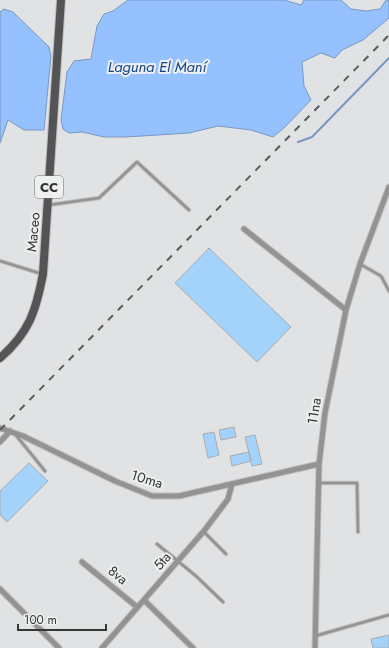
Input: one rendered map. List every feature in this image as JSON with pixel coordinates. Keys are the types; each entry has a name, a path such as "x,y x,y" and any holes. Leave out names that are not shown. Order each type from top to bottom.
{"main road":[{"name":"Maceo","path":"0,358 13,346 36,307 43,274 60,1"}],"street":[{"name":"11na","path":"314,647 319,464 325,413 346,310 360,264 389,187"},
{"path":"244,229 346,310"},
{"name":"10ma","path":"0,428 12,432 116,481 152,496 179,496 319,464"},
{"path":"0,442 12,432"},
{"name":"5ta","path":"102,648 204,531 228,499 232,484"},
{"name":"8va","path":"82,562 137,607"},
{"path":"0,589 59,648"},
{"path":"144,600 193,648"}],"lane":[{"path":"48,206 99,198 137,162 189,210"},
{"path":"0,261 43,274"},
{"path":"360,264 381,276 389,290"},
{"path":"12,432 46,471"},
{"path":"319,483 357,483 358,532"},
{"path":"204,531 226,554"},
{"path":"157,544 196,576 223,602"},
{"path":"315,636 389,614"}],"water":[{"name":"Laguna El Maní","path":"128,0 284,0 301,5 304,0 341,0 351,9 366,11 380,9 386,0 389,0 389,18 363,40 342,50 335,58 321,53 302,62 304,86 311,100 285,127 273,137 251,130 218,126 189,133 126,137 104,137 82,132 69,133 63,129 61,120 67,72 74,61 91,59 97,26 104,14 113,11"},
{"path":"4,9 13,12 49,47 51,56 44,130 24,130 8,120 0,143 0,12"}],"building":[{"path":"209,248 291,327 257,362 175,283"},
{"path":"234,427 236,437 221,440 219,430"},
{"path":"214,432 219,455 208,458 203,434"},
{"path":"255,435 262,464 252,466 245,437"},
{"path":"249,452 251,461 232,466 230,456"},
{"path":"29,463 48,481 7,522 0,515 0,491"},
{"path":"389,635 389,648 373,648 371,639"}],"waterway":[{"path":"298,142 312,137 389,58"}],"railway":[{"path":"0,430 389,35"}]}
